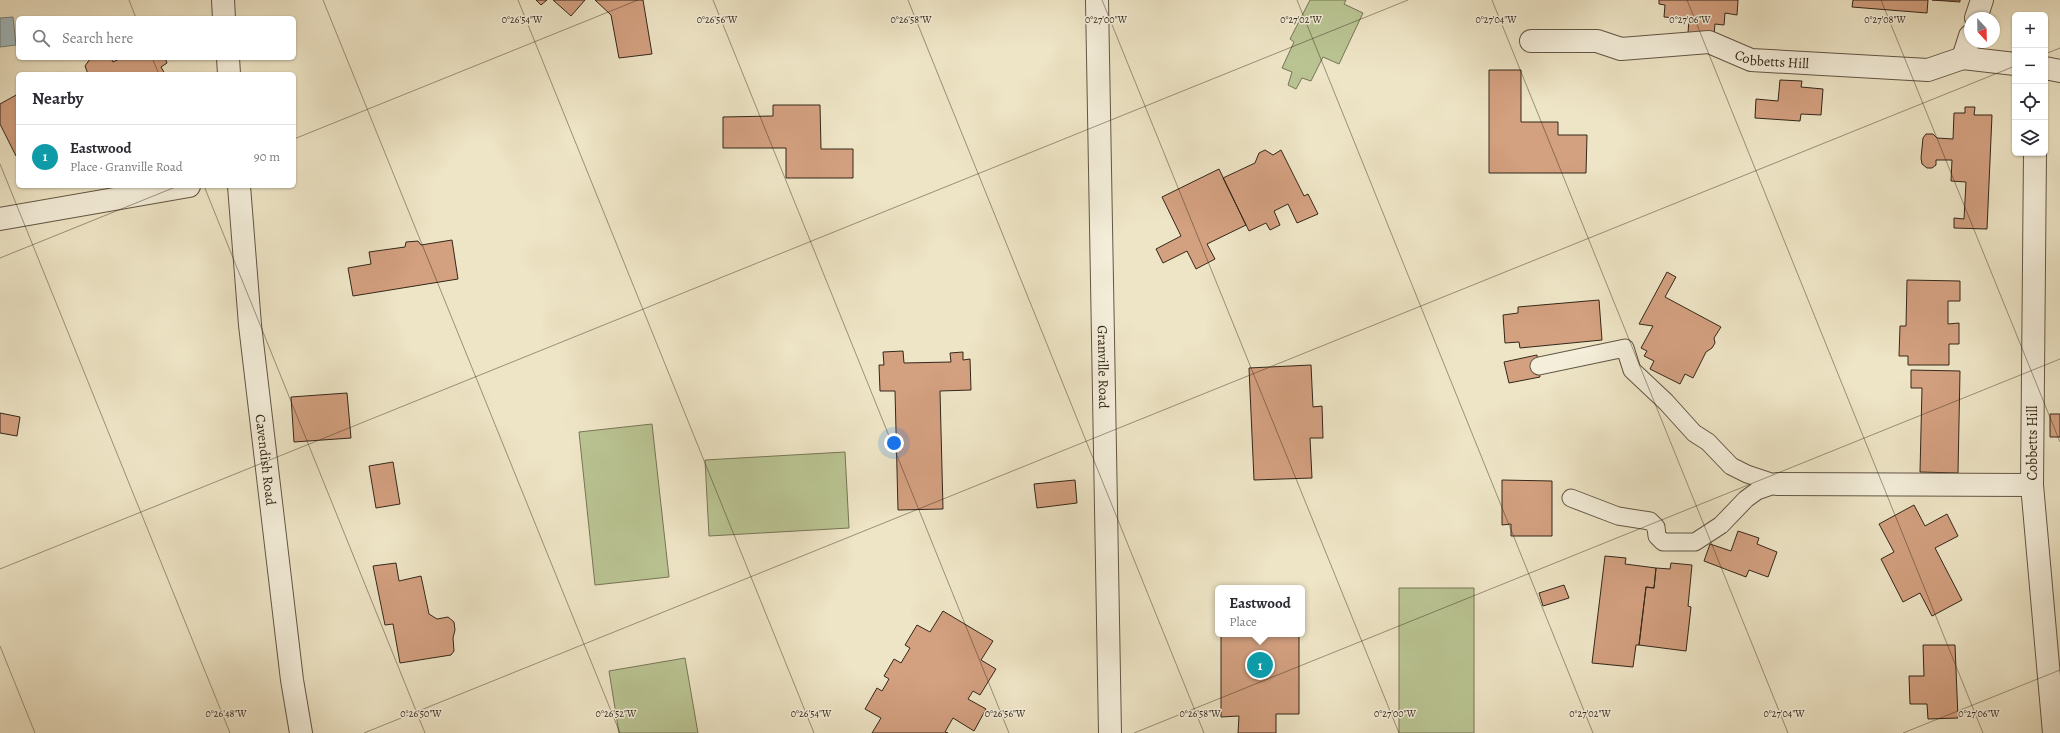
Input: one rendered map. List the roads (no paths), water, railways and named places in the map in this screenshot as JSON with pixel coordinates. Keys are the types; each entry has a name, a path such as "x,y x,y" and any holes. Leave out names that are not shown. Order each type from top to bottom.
{"street":[{"path":"223,0 224,16"},
{"name":"Granville Road","path":"1097,0 1110,733"},
{"path":"1978,12 1982,0"},
{"name":"Cobbetts Hill","path":"1531,41 1597,41 1621,49 1709,42 1751,60 1928,70 1963,58 2012,64"},
{"path":"1963,58 1966,48"},
{"path":"228,60 229,72"},
{"path":"2048,69 2060,71"},
{"name":"Cobbetts Hill","path":"2035,156 2032,485 2054,733"},
{"path":"0,219 178,188"},
{"name":"Cavendish Road","path":"238,188 250,325 291,672 301,733"},
{"path":"1777,484 2032,485"}],"lane":[{"path":"1539,366 1625,348 1632,370 1666,402 1694,433 1708,442 1730,466 1747,474 1777,484"},
{"path":"1571,498 1618,516 1650,522 1656,527 1657,536 1663,542 1695,542 1709,535 1757,491 1777,484"}],"water":[{"path":"13,17 16,45 0,47 0,18"}],"place":[{"name":"Eastwood","path":"1260,665"}]}
